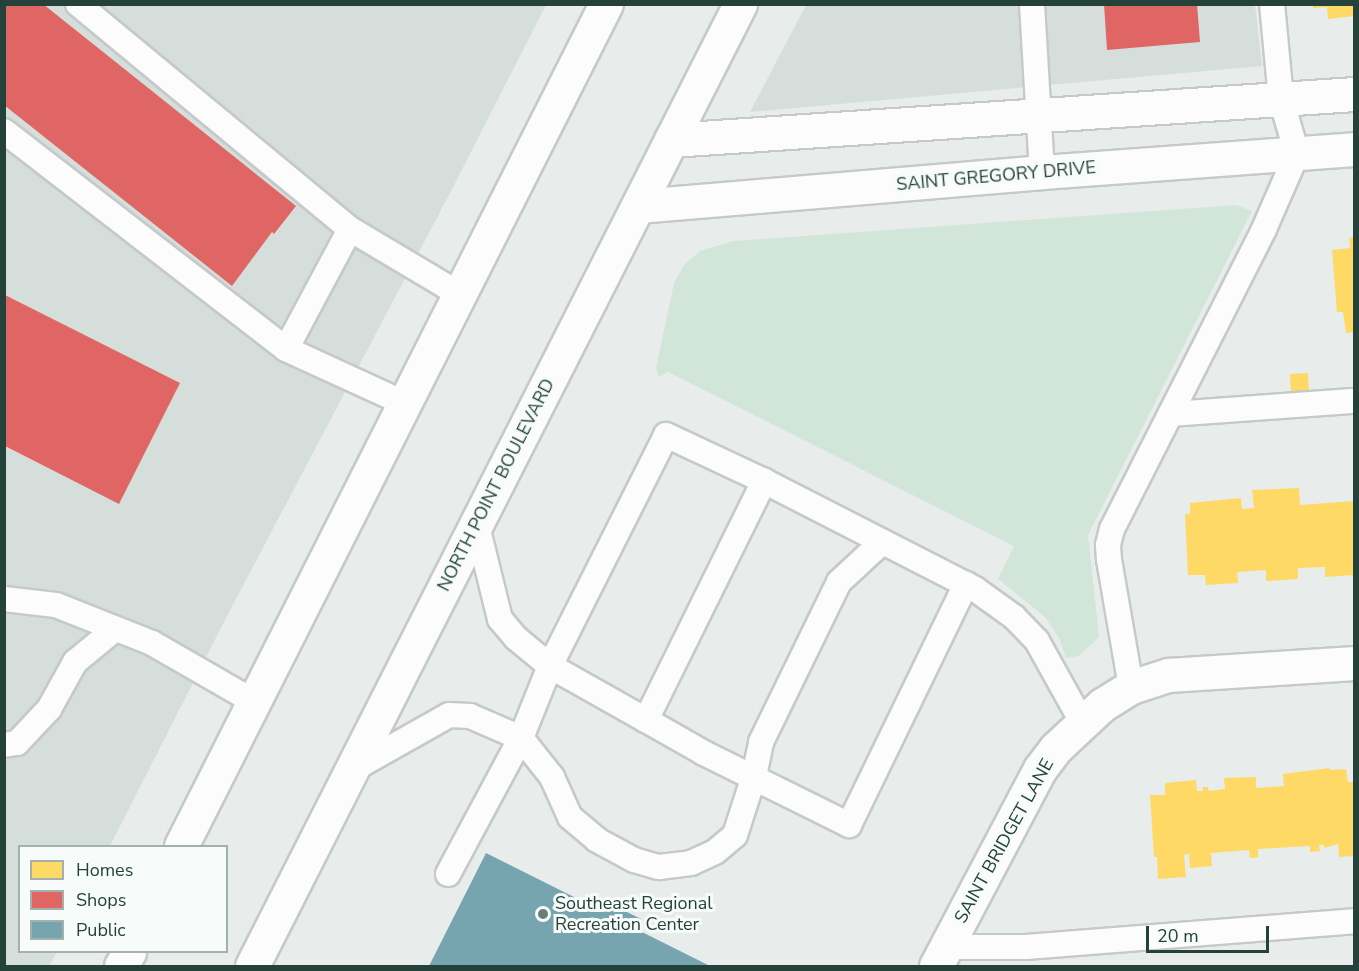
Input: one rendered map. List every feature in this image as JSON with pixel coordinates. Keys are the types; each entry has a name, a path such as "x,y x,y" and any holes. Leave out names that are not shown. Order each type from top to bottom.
{"main road":[{"name":"NORTH POINT BOULEVARD","path":"252,966 355,768 476,522 740,4"},
{"path":"181,845 459,294 598,7"},
{"path":"671,140 1354,94"},
{"name":"SAINT GREGORY DRIVE","path":"639,206 1042,172 1354,149"},
{"name":"SAINT BRIDGET LANE","path":"941,957 1040,769 1082,722 1131,687 1169,675 1354,663"}],"lane":[{"path":"78,4 350,229 459,294"},
{"path":"1032,4 1042,172"},
{"path":"1131,687 1108,545 1112,529 1264,229 1297,154 1281,99 1272,4"},
{"path":"4,131 286,348 404,403"},
{"path":"286,348 350,229"},
{"path":"1171,414 1354,402"},
{"path":"448,874 521,738 550,666 666,435 764,481 966,584 1014,617 1037,641 1082,722"},
{"path":"646,720 764,481"},
{"path":"476,522 500,619 516,638 550,666 704,753 849,825 966,584"},
{"path":"355,768 449,715 470,716 521,738 552,777 570,817 597,840 634,860 659,867 691,863 715,852 735,835 754,776 761,742 839,582 882,542"},
{"path":"4,599 56,605 152,643 253,701"},
{"path":"4,745 16,743 49,709 75,662 116,629"},
{"path":"941,957 1026,947 1354,921"}],"shaded area":[{"path":"5,5 546,5 449,195 226,618 111,845 18,845 18,953 56,953 49,966 5,966"},
{"path":"806,5 1255,5 1262,66 750,112"}],"green space":[{"path":"1236,205 1252,211 1088,535 1099,637 1079,656 1066,658 1059,638 1045,617 998,579 1014,546 668,372 659,377 656,368 674,283 684,265 700,251 733,241"}],"building: Homes":[{"path":"1313,4 1354,4 1354,16 1328,19 1327,7 1313,8"},
{"path":"1354,237 1354,332 1346,333 1343,312 1337,312 1332,250 1350,248 1349,238"},
{"path":"1308,373 1309,391 1291,392 1290,374"},
{"path":"1299,488 1300,505 1354,501 1354,575 1325,577 1325,567 1298,568 1298,579 1266,581 1266,570 1237,572 1238,583 1206,585 1205,575 1188,575 1185,514 1190,514 1190,503 1241,498 1242,509 1254,508 1252,490"},
{"path":"1329,768 1330,770 1346,769 1348,782 1354,782 1354,856 1339,857 1338,844 1324,848 1324,845 1319,845 1320,851 1310,852 1310,846 1258,849 1258,857 1250,858 1249,850 1211,853 1212,866 1190,868 1189,854 1184,855 1186,877 1158,879 1157,857 1154,857 1150,795 1165,795 1165,783 1196,780 1197,791 1203,791 1203,787 1208,787 1209,791 1225,789 1224,778 1256,777 1256,788 1284,786 1283,774"}],"building: Shops":[{"path":"4,4 43,4 296,206 274,234 272,232 232,286 4,105"},
{"path":"1104,4 1197,4 1200,42 1107,50"},
{"path":"5,295 180,383 119,504 5,446"}],"building: Public":[{"name":"Southeast Regional Recreation Center","path":"486,853 590,905 595,896 641,919 636,929 710,966 429,966"}],"place":[{"name":"Southeast Regional Recreation Center","path":"543,914"}]}
